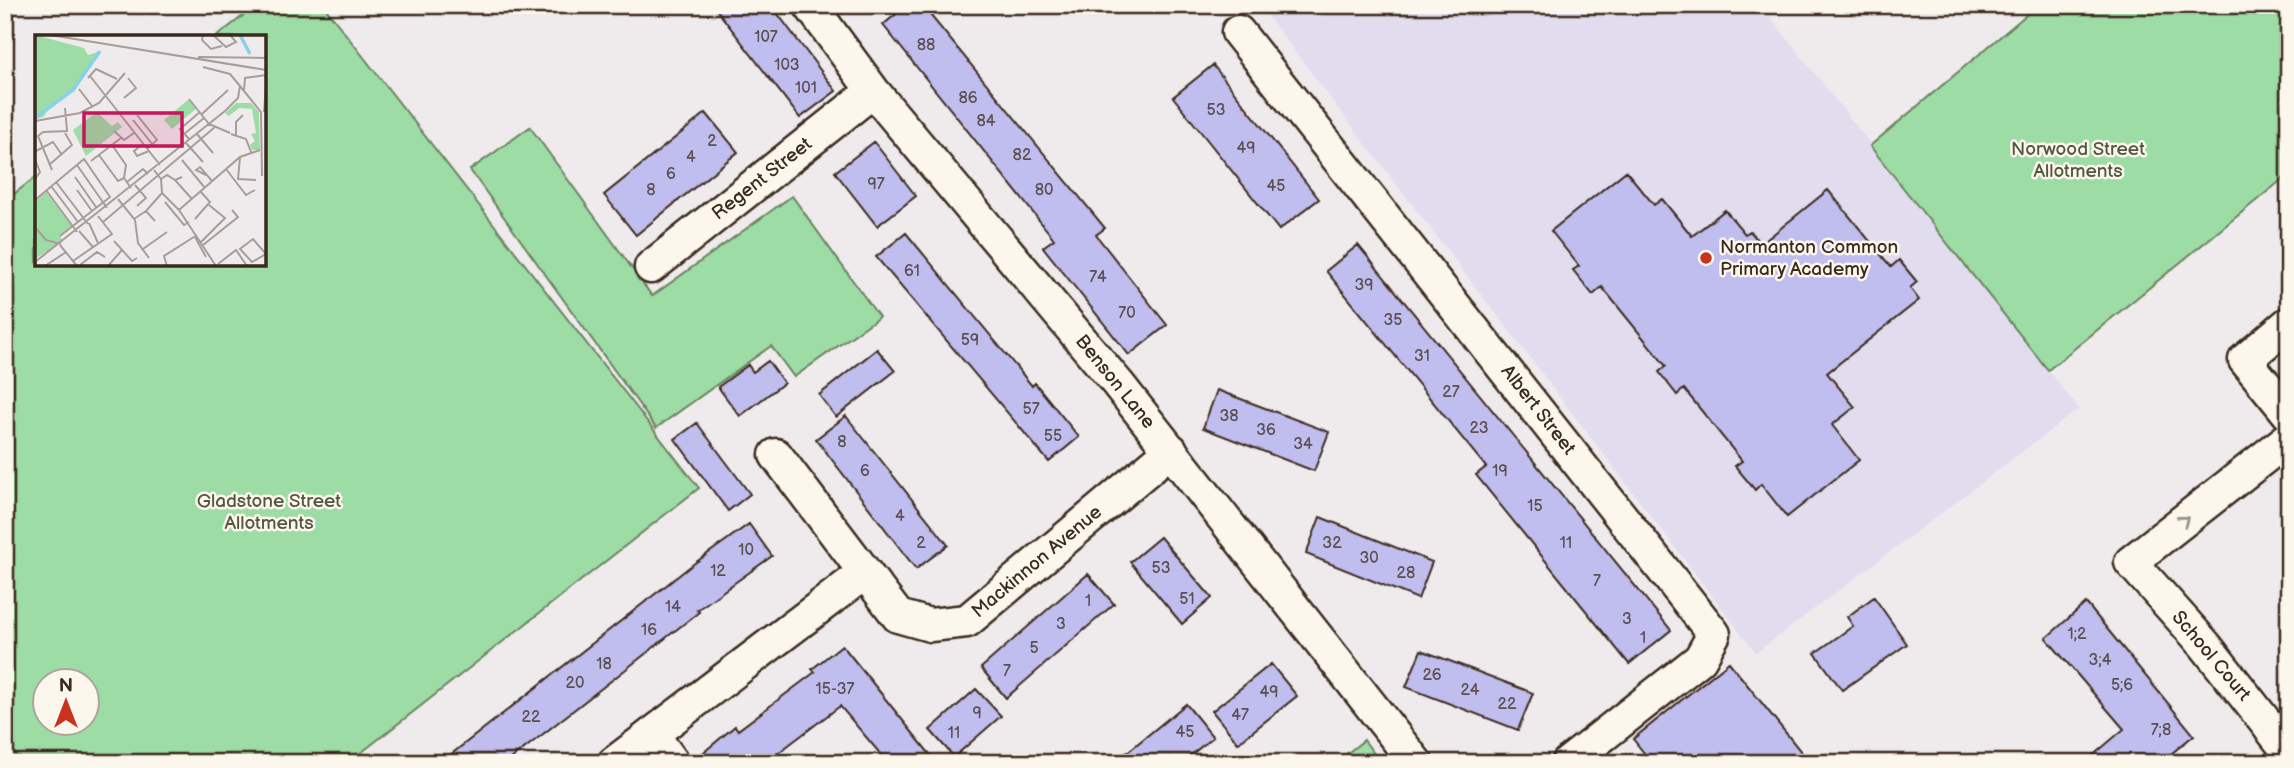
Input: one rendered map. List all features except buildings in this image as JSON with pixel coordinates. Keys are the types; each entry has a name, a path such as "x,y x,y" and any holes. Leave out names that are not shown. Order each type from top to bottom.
{"street":[{"name":"Benson Lane","path":"810,5 873,91 1171,450 1416,763"},
{"name":"Albert Street","path":"1238,32 1714,634 1700,659 1567,763"},
{"name":"Regent Street","path":"651,267 873,91"},
{"path":"2289,323 2245,360 2289,414"},
{"name":"School Court","path":"2289,438 2131,562 2205,645 2289,752"},
{"name":"Mackinnon Avenue","path":"776,455 863,574 898,616 930,625 967,621 1171,450"},
{"path":"614,763 863,574"},
{"path":"652,734 673,763"}],"shaded area":[{"name":"Normanton Common Primary Academy","path":"1259,5 1761,5 2079,409 1756,653"}],"green space":[{"name":"Gladstone Street Allotments","path":"257,5 323,5 699,488 348,763 5,763 5,201 35,178 35,266 266,266 266,35 219,35"},
{"name":"Norwood Street Allotments","path":"2038,5 2289,5 2289,174 2048,370 1870,146"},
{"path":"530,127 652,296 792,196 879,317 794,377 771,346 656,428 470,170"},
{"path":"1364,740 1381,763 1335,763"}],"place":[{"name":"Normanton Common Primary Academy","path":"1706,258"}]}
